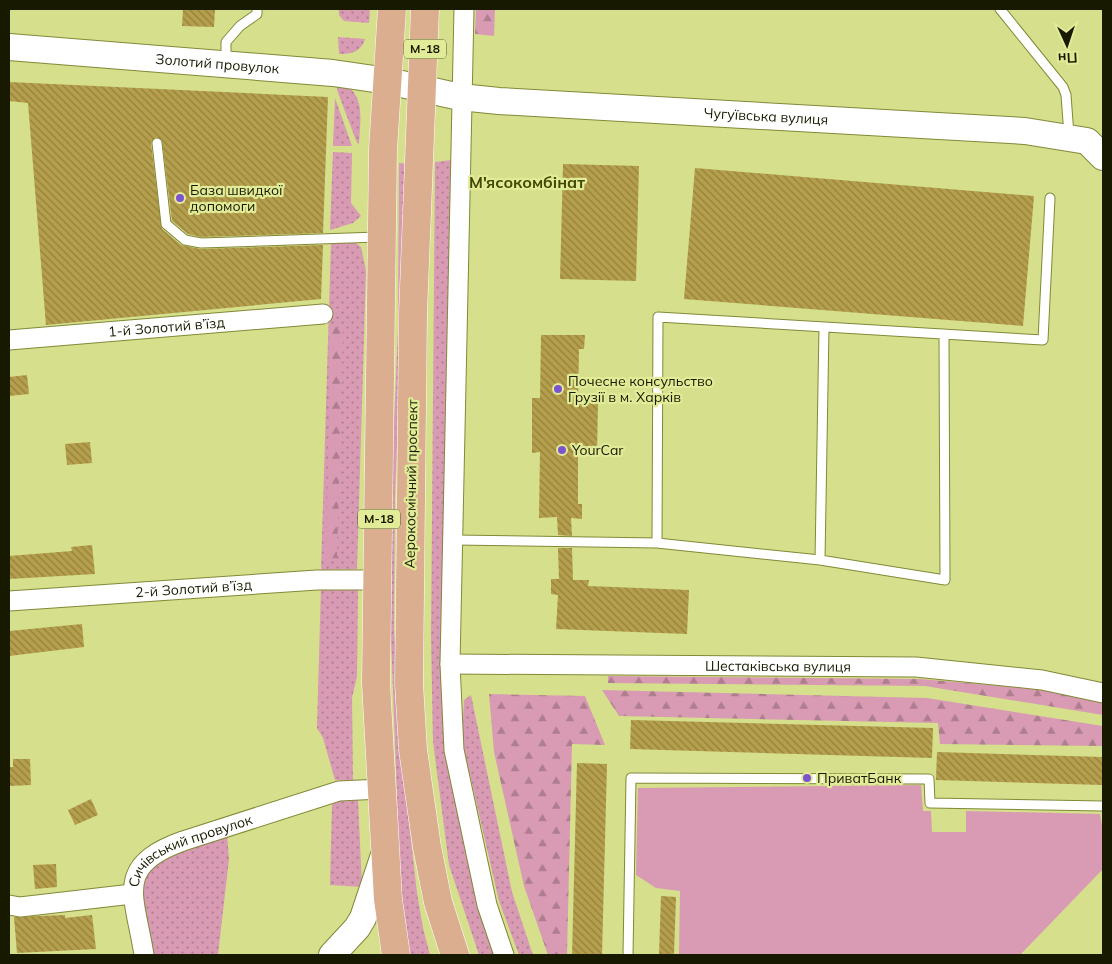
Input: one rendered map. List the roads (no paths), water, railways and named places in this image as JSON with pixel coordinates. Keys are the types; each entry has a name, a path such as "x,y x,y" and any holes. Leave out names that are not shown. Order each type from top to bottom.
{"main road":[{"name":"М-18","path":"392,9 383,149 376,683 388,899 396,955"},
{"name":"Аерокосмічний проспект","path":"426,9 413,314 409,684 413,750 428,847 438,902 456,955"}],"street":[{"path":"464,9 460,97 462,150 450,664 454,750 487,906 504,955"},
{"name":"Золотий провулок","path":"9,47 333,73 388,81 423,90"},
{"name":"Чугуївська вулиця","path":"423,90 460,97 1025,131 1087,141 1103,157"},
{"name":"1-й Золотий в’їзд","path":"9,340 323,314"},
{"name":"2-й Золотий в’їзд","path":"9,601 317,580 378,580"},
{"name":"Шестаківська вулиця","path":"450,664 916,667 1042,680 1103,693"},
{"name":"Сичівський провулок","path":"9,905 20,907 132,894 138,868 148,858 166,847 338,791 381,789"},
{"path":"332,955 357,928 363,918 386,849"},
{"path":"132,894 144,955"}],"lane":[{"path":"226,65 226,42 240,26 257,14 257,9"},
{"path":"1000,9 1063,87 1066,95 1069,138"},
{"path":"157,142 166,224 185,240 201,243 381,236"},
{"path":"656,543 658,317 1043,340 1050,198"},
{"path":"820,560 824,327"},
{"path":"452,540 656,543 820,560 944,580 944,334"},
{"path":"628,955 631,778 929,779 930,803 1103,806"}],"place":[{"name":"База швидкої допомоги","path":"180,198"},
{"name":"Почесне консульство Грузії в м. Харків","path":"558,389"},
{"name":"YourCar","path":"562,450"},
{"name":"ПриватБанк","path":"807,778"}],"district":[{"name":"М'ясокомбінат","path":"527,182"}]}
